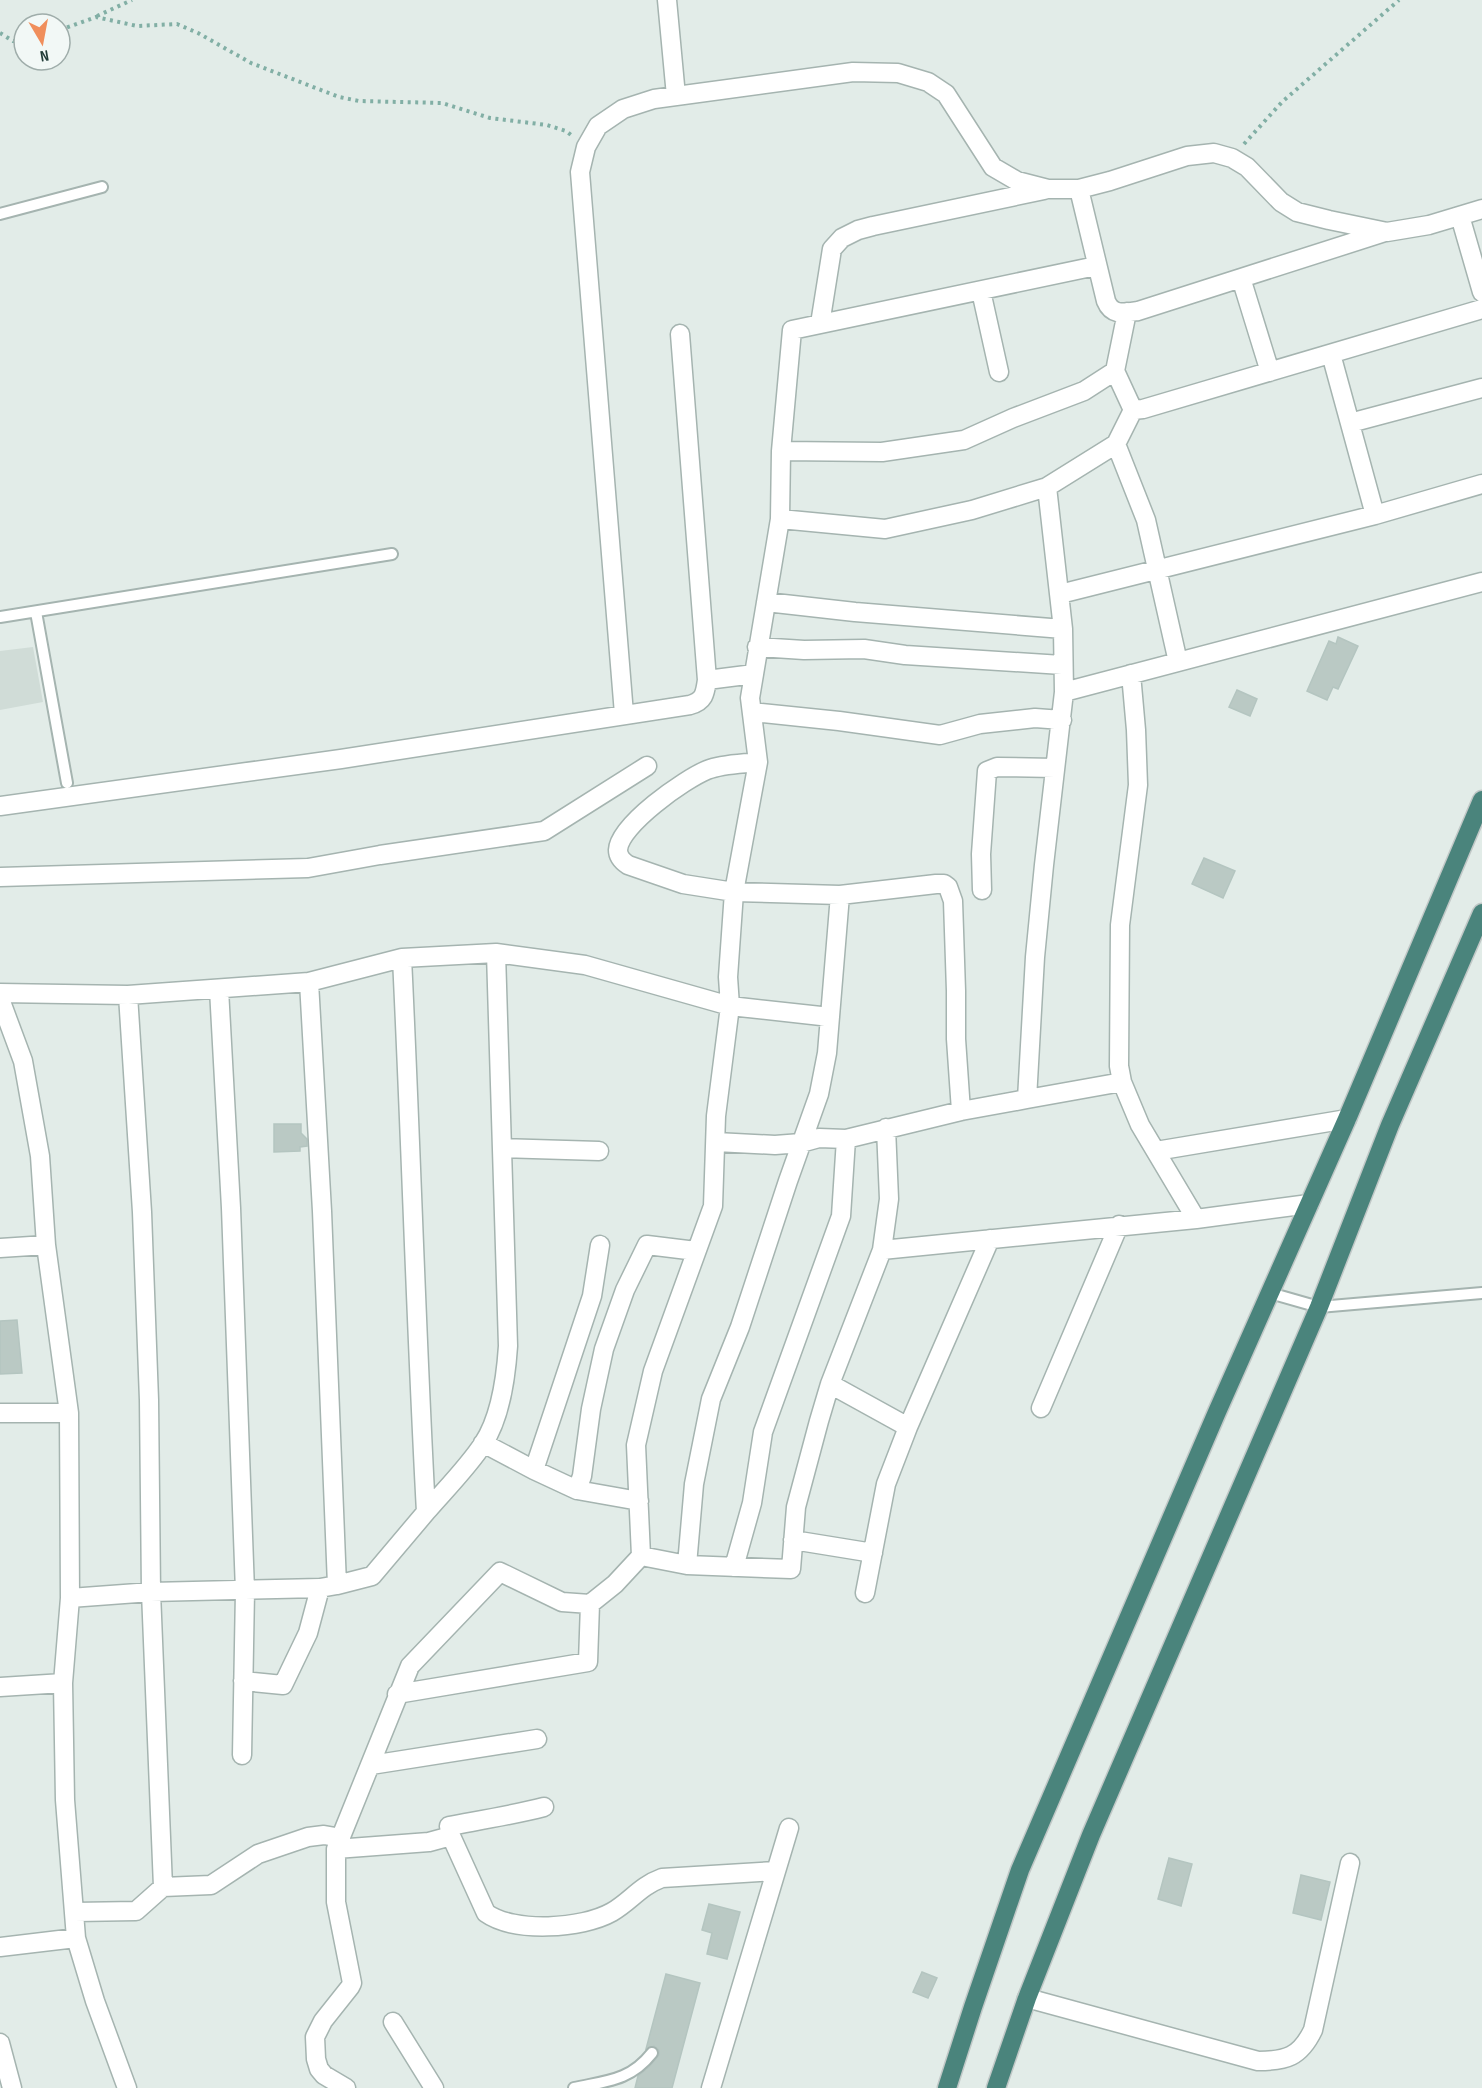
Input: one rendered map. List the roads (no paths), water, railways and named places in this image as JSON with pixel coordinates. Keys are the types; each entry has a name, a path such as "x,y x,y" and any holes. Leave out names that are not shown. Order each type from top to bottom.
{"highway":[{"path":"947,2088 1020,1870 1347,1119 1482,800"},
{"path":"996,2088 1027,1998 1091,1835 1319,1307 1390,1125 1482,913"}],"street":[{"path":"668,0 676,96"},
{"path":"624,714 580,172 586,147 598,126 623,109 654,99 853,72 898,73 928,82 946,94 993,167 1017,181 1048,189"},
{"path":"820,324 832,249 842,238 873,226 1048,189 1079,189 1187,156 1214,153 1232,158 1247,167 1281,202 1296,212 1387,232"},
{"path":"1079,189 1096,266 1109,308 1114,312 1138,311 1387,232 1429,225 1482,209"},
{"path":"1460,216 1482,292"},
{"path":"346,2088 324,2075 319,2068 315,2048 317,2030 352,1983 336,1902 339,1843 410,1666 500,1572 562,1602 590,1604 615,1584 641,1556 636,1445 653,1371 713,1206 716,1116 730,1006 728,977 734,892 758,762 750,698 780,519 781,451 792,330 1096,266"},
{"path":"1241,278 1270,372"},
{"path":"981,291 999,372"},
{"path":"1133,410 1143,409 1482,309"},
{"path":"1127,312 1115,371 1133,410"},
{"path":"0,806 341,759 699,702 705,696 707,680 680,334"},
{"path":"1331,354 1375,515"},
{"path":"781,451 882,452 964,440 1013,418 1084,391 1115,371"},
{"path":"1350,423 1482,388"},
{"path":"780,519 885,529 972,510 1047,487 1116,444 1133,410"},
{"path":"1116,444 1146,520 1178,662"},
{"path":"1060,594 1375,515 1482,484"},
{"path":"1027,1099 1035,957 1064,692 1062,665 1064,629 1047,487"},
{"path":"1064,692 1482,582"},
{"path":"766,602 855,612 1064,629"},
{"path":"758,647 804,650 864,649 905,655 1062,665"},
{"path":"707,680 754,674"},
{"path":"1131,674 1138,785 1120,925 1119,1066 1122,1082 1140,1125 1196,1219"},
{"path":"752,712 940,735 980,724 1035,718 1062,720"},
{"path":"758,762 718,766 686,780 651,806 630,827 620,840 618,850 621,860 628,865 683,884 734,892 840,895 944,884 948,887 953,901 956,1039 961,1111"},
{"path":"0,877 308,868 544,831 647,766"},
{"path":"982,891 981,854 987,771 997,767 1055,768"},
{"path":"687,1564 694,1484 711,1399 740,1327 819,1094 827,1053 840,895"},
{"path":"0,993 128,995 309,982 402,958 496,953 585,965 730,1006 830,1017"},
{"path":"70,1598 151,1592 245,1591 328,1586 372,1576 483,1443 502,1395 507,1346 496,953"},
{"path":"402,958 426,1512"},
{"path":"243,1681 283,1685 328,1586 322,1211 309,982"},
{"path":"219,989 231,1208 245,1591 242,1755"},
{"path":"128,995 144,1259 149,1400 151,1592 163,1887"},
{"path":"0,999 23,1061 40,1156 46,1245 69,1413 70,1598 63,1683 65,1800 76,1938 95,2001 127,2088"},
{"path":"716,1142 775,1145 801,1143 819,1138 846,1139 961,1111 1122,1082"},
{"path":"1156,1151 1347,1119"},
{"path":"641,1556 687,1564 791,1569 796,1507 830,1384 882,1251 889,1199 886,1128"},
{"path":"734,1567 752,1503 763,1432 841,1216 846,1139"},
{"path":"502,1148 598,1151"},
{"path":"882,1251 1119,1225 1196,1219 1309,1204"},
{"path":"1041,1408 1119,1225"},
{"path":"865,1593 886,1484 908,1427 990,1239"},
{"path":"0,1248 46,1245"},
{"path":"534,1470 592,1296 600,1245"},
{"path":"577,1490 582,1476 591,1409 604,1348 625,1290 647,1245 696,1251"},
{"path":"830,1384 908,1427"},
{"path":"0,1413 69,1413"},
{"path":"483,1443 577,1490 639,1501"},
{"path":"793,1540 873,1552"},
{"path":"397,1694 588,1662 590,1604"},
{"path":"0,1687 63,1683"},
{"path":"371,1765 537,1739"},
{"path":"544,1807 449,1826 451,1836 486,1913 496,1920 522,1925 558,1925 595,1919 612,1912 649,1883 662,1878 776,1871"},
{"path":"711,2088 789,1828"},
{"path":"75,1912 136,1911 163,1887 211,1886 258,1854 308,1837 324,1835 339,1843 429,1842 451,1836"},
{"path":"1027,1998 1258,2061 1280,2061 1293,2056 1306,2044 1313,2030 1350,1863"},
{"path":"0,1947 76,1938"},
{"path":"393,2022 434,2088"},
{"path":"0,2043 7,2082"}],"lane":[{"path":"0,214 102,188"},
{"path":"0,617 392,554"},
{"path":"36,612 67,783"},
{"path":"1270,1293 1319,1307 1482,1293"},
{"path":"574,2088 626,2076 643,2065 652,2054"}]}
